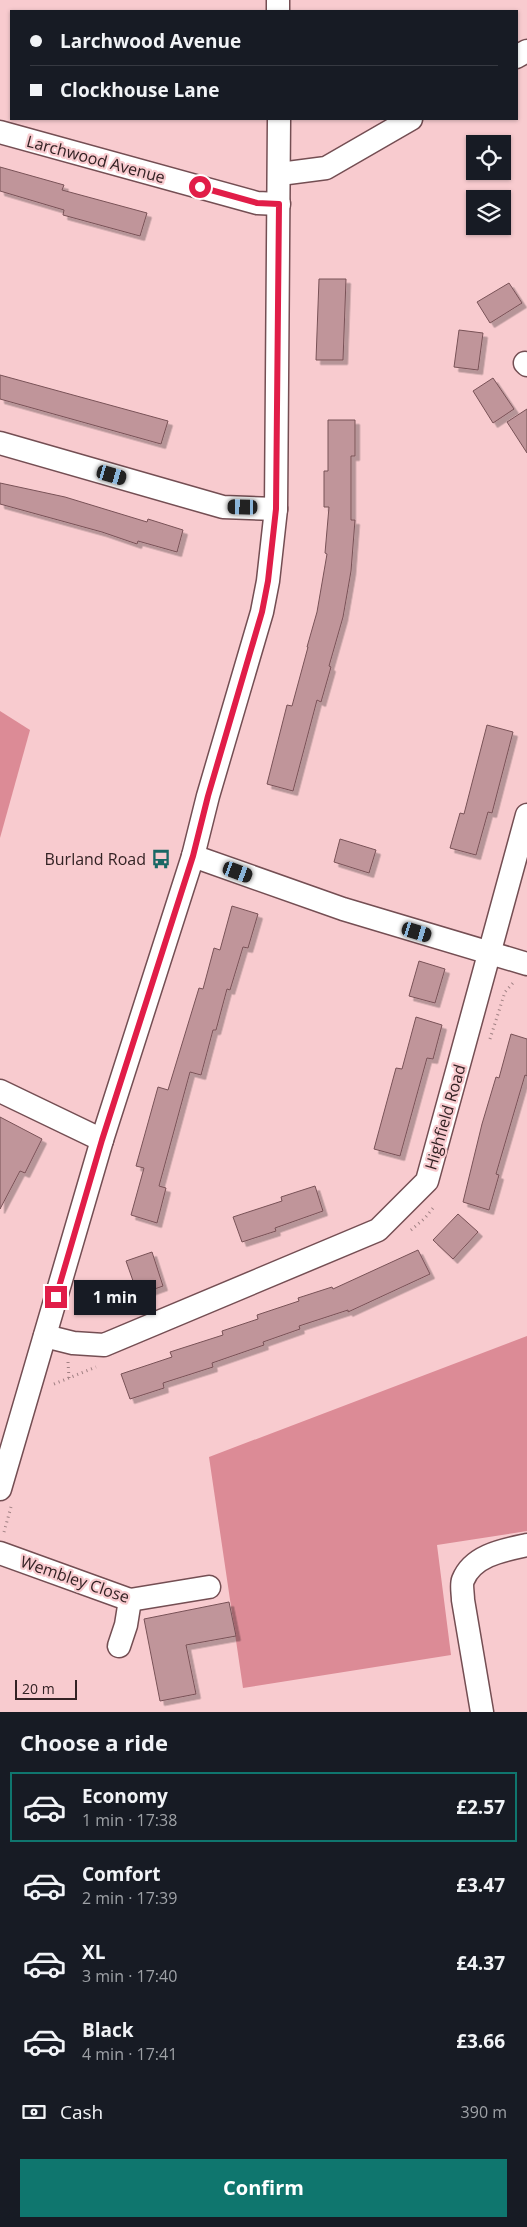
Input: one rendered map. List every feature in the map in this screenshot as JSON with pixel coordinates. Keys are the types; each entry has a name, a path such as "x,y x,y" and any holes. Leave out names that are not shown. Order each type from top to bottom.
{"street":[{"path":"0,1489 9,1423 45,1336 102,1140 193,856 208,796 262,612 268,581 276,509 279,120"},
{"path":"280,174 326,168 409,120"},
{"name":"Larchwood Avenue","path":"0,132 257,203 279,204"},
{"path":"0,443 223,507 276,509"},
{"name":"Highfield Road","path":"45,1336 73,1343 104,1345 378,1230 427,1181 527,815"},
{"path":"193,856 343,910 490,955 527,964"},
{"path":"0,1091 102,1140"},
{"path":"482,1712 463,1600 462,1581 470,1569 485,1557 527,1545"},
{"name":"Wembley Close","path":"0,1553 130,1600 209,1587"},
{"path":"119,1646 125,1628 130,1600"}],"shaded area":[{"path":"0,711 30,730 0,838"},
{"path":"527,1336 527,1531 437,1545 451,1655 243,1688 209,1457"}],"building":[{"path":"0,167 64,185 62,190 147,213 140,236 63,215 64,210 0,191"},
{"path":"319,279 346,279 343,360 316,360"},
{"path":"509,283 522,303 490,323 477,302"},
{"path":"459,330 483,333 478,370 454,367"},
{"path":"0,375 168,421 161,444 0,399"},
{"path":"493,378 514,409 493,423 473,391"},
{"path":"527,409 527,453 507,422"},
{"path":"328,420 355,420 355,456 351,456 351,520 355,520 351,571 343,617 329,666 331,667 321,702 317,700 293,791 267,784 287,705 292,706 308,647 317,612 327,554 325,553 329,507 324,507 324,471 328,471"},
{"path":"0,483 65,497 147,522 148,519 183,530 177,552 138,541 137,544 102,532 0,504"},
{"path":"487,725 513,732 492,813 488,812 476,855 450,848 460,813 464,814"},
{"path":"340,839 376,850 369,873 334,862"},
{"path":"232,906 258,914 248,948 243,947 230,990 227,989 216,1030 213,1030 201,1075 190,1072 159,1186 166,1188 157,1223 131,1215 144,1168 136,1166 158,1087 168,1090 199,988 203,989 214,948 220,950"},
{"path":"419,961 445,969 435,1003 409,996"},
{"path":"416,1017 442,1025 433,1059 427,1058 400,1156 374,1149 396,1068 402,1069"},
{"path":"511,1034 527,1039 527,1076 525,1075 496,1174 499,1175 489,1210 463,1202 482,1124 496,1077 499,1078"},
{"path":"0,1117 42,1139 25,1173 20,1171 0,1209"},
{"path":"315,1186 323,1211 275,1228 276,1231 242,1242 233,1217 282,1201 281,1197"},
{"path":"458,1214 478,1232 453,1259 433,1240"},
{"path":"418,1250 430,1274 348,1312 348,1310 299,1326 300,1329 263,1342 264,1345 212,1363 213,1367 163,1383 164,1388 130,1399 121,1374 172,1357 170,1352 223,1335 222,1331 258,1319 257,1315 299,1301 298,1298 332,1287 333,1289"},
{"path":"152,1252 163,1286 138,1295 126,1261"},
{"path":"229,1602 236,1636 186,1645 196,1694 160,1701 144,1619"}],"place":[{"name":"Burland Road","path":"161,859"}],"route":[{"path":"56,1297 102,1140 193,856 208,796 262,612 268,581 276,509 279,204 257,203 200,187"}]}
